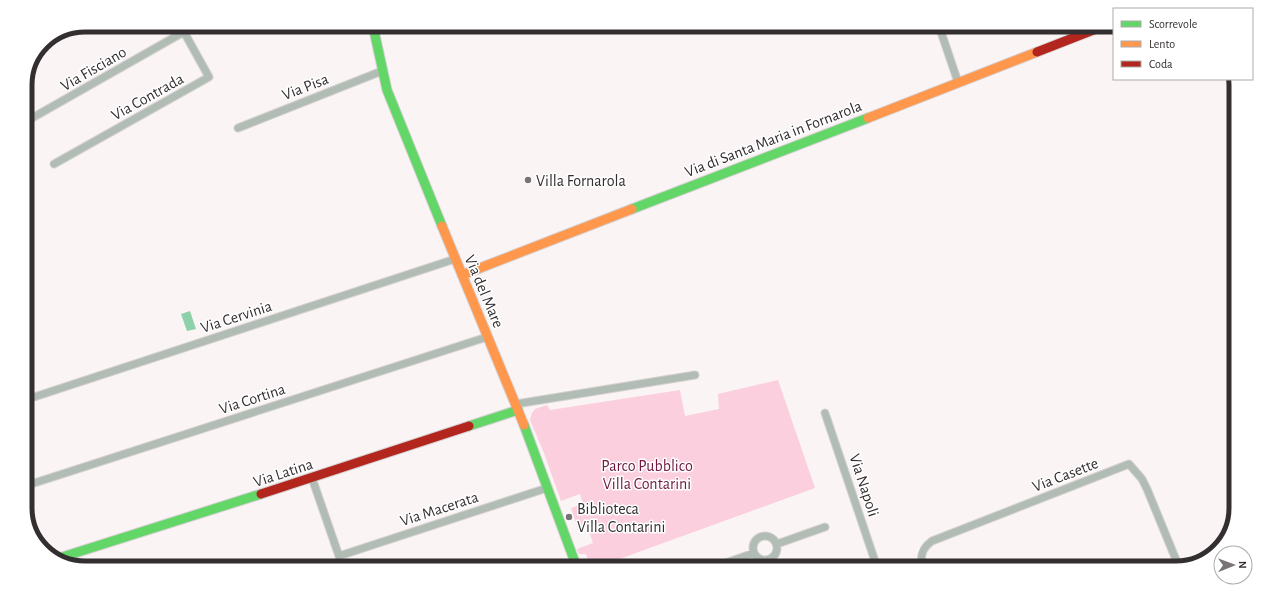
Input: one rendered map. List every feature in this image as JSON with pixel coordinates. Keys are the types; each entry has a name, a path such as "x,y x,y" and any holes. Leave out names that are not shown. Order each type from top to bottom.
{"street":[{"name":"Via Fisciano","path":"32,118 184,32"},
{"name":"Via Contrada","path":"54,164 209,77 184,32"},
{"name":"Via del Mare","path":"374,32 382,71 388,90 417,166 517,407 574,561"},
{"path":"941,32 958,82"},
{"name":"Via di Santa Maria in Fornarola","path":"462,275 1088,32"},
{"name":"Via Pisa","path":"238,128 382,71"},
{"name":"Via Cervinia","path":"32,398 455,259"},
{"name":"Via Cortina","path":"32,484 488,337"},
{"path":"517,407 695,375"},
{"name":"Via Latina","path":"64,557 312,478 517,407"},
{"name":"Via Napoli","path":"825,413 875,561"},
{"name":"Via Casette","path":"921,561 923,551 932,541 1129,464 1142,479 1147,489 1177,561"},
{"path":"312,478 341,561"},
{"name":"Via Macerata","path":"339,556 547,488"},
{"path":"777,544 825,527"},
{"path":"761,537 772,538 777,544 775,556 768,560 760,559 754,552 754,545 761,537"},
{"path":"730,561 754,552"}],"green space":[{"name":"Parco Pubblico Villa Contarini","path":"778,380 815,488 614,561 588,561 586,554 579,554 577,549 593,543 587,526 578,529 571,508 583,504 580,494 561,501 544,453 530,420 535,409 547,405 550,410 680,390 685,416 719,409 718,394"}],"shaded area":[{"path":"190,311 196,329 187,331 181,314"}],"traffic: fast":[{"path":"374,32 387,90 442,226"},
{"path":"632,209 868,118"},
{"path":"469,426 518,410"},
{"path":"524,425 575,561"},
{"path":"64,557 261,494"}],"traffic: slow":[{"path":"868,118 1037,52"},
{"path":"462,275 632,209"},
{"path":"442,226 524,425"}],"traffic: jam":[{"path":"1037,52 1088,32"},
{"path":"261,494 469,426"}],"place":[{"name":"Villa Fornarola","path":"528,180"},
{"name":"Biblioteca Villa Contarini","path":"569,517"}]}
